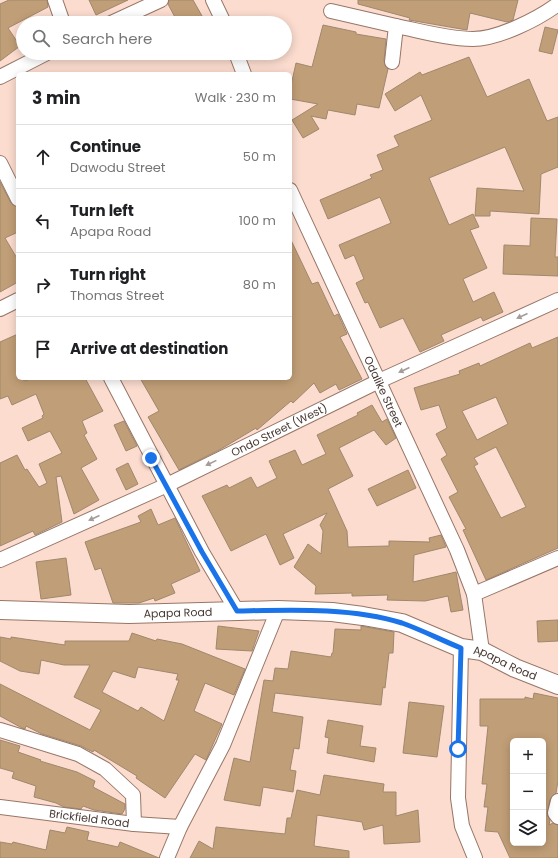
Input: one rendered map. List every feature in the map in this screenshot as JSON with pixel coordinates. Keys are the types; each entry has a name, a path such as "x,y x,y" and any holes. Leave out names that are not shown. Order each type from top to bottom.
{"street":[{"path":"55,0 61,16"},
{"path":"126,16 161,0"},
{"path":"213,0 221,16"},
{"path":"331,11 396,26 458,38 474,39 518,27 544,14 558,4"},
{"path":"392,62 396,26"},
{"path":"0,77 33,60"},
{"path":"239,60 243,72"},
{"path":"0,163 16,195"},
{"name":"Odalike Street","path":"292,194 457,550 474,594 482,651"},
{"name":"Ondo Street (West)","path":"0,560 166,486 379,381 558,300"},
{"path":"0,309 16,301"},
{"path":"112,380 166,486 202,552 237,611"},
{"path":"474,594 558,558"},
{"name":"Apapa Road","path":"0,610 129,614 278,610 332,612 381,618 402,623 461,648 482,651 515,668 558,685"},
{"path":"168,858 180,827 223,745 278,610"},
{"path":"461,648 458,798 462,826 474,858"},
{"path":"0,730 78,754 105,769 132,795 134,824"},
{"path":"558,801 555,813 558,817"},
{"name":"Brickfield Road","path":"0,807 134,824 180,827"}],"building":[{"path":"9,0 47,0 48,7 31,16 16,16 16,24 8,28 16,40 16,49 0,61 0,4"},
{"path":"89,0 128,0 96,15"},
{"path":"169,0 193,0 202,16 174,16 168,4"},
{"path":"358,0 518,0 513,20 507,22 470,13 467,30 409,20 410,18 358,4"},
{"path":"323,25 356,32 356,34 386,39 384,61 388,69 379,108 357,104 355,115 328,110 326,119 311,116 319,129 303,138 292,120 318,104 292,99 292,81 296,63 312,67"},
{"path":"545,27 558,30 552,54 539,51"},
{"path":"469,57 487,97 529,79 547,121 558,117 558,167 541,174 539,214 490,211 490,216 475,216 477,188 524,191 505,147 429,178 449,225 473,214 479,227 470,230 487,268 463,279 473,302 494,292 503,312 483,321 481,317 441,335 444,341 420,352 403,318 380,328 368,302 365,303 356,283 364,279 354,255 345,259 339,245 391,223 380,197 328,219 320,200 372,178 370,175 383,170 377,155 399,146 394,136 432,120 421,95 395,111 385,94 420,72 422,75"},
{"path":"0,182 11,203 16,206 16,233 5,238 16,257 16,283 0,292"},
{"path":"531,218 557,219 555,257 558,257 558,276 503,274 504,245 530,246"},
{"path":"292,242 312,284 318,282 334,316 338,314 347,334 340,337 362,379 339,390 336,384 320,393 314,383 293,403 291,401 257,430 256,428 221,449 179,470 148,417 159,411 141,380 292,380"},
{"path":"16,335 16,380 86,380 103,411 82,421 87,433 84,435 97,459 81,468 99,500 74,514 61,476 56,477 62,522 35,535 33,531 0,546 0,463 17,455 25,470 27,469 39,487 47,483 39,464 62,453 50,431 28,441 22,428 43,418 42,416 44,414 36,394 12,405 8,396 0,399 0,342"},
{"path":"558,337 558,548 486,580 463,530 466,529 449,497 458,492 441,459 447,455 436,434 447,428 439,405 421,410 414,388 460,374 459,371 479,363 480,366 530,343 532,348","holes":["496,397 508,424 477,440 462,411","496,447 526,507 501,518 474,466 478,464 474,458"]},
{"path":"372,405 382,422 387,419 396,438 386,445 374,430 339,448 353,476 328,489 347,531 348,547 389,546 389,541 430,542 429,538 441,535 446,547 414,555 413,582 456,572 463,610 451,612 448,596 425,601 387,600 388,595 352,596 352,593 315,594 316,586 294,567 308,544 321,554 323,531 320,525 327,513 283,534 294,558 280,565 266,534 231,551 202,496 227,485 229,488 251,477 257,488 277,478 269,461 295,450 302,465 326,454 317,435 358,415 357,413"},
{"path":"124,421 137,446 126,451 114,425"},
{"path":"128,463 138,484 126,490 116,469"},
{"path":"408,470 416,488 377,506 368,489"},
{"path":"151,509 158,525 175,518 200,571 171,584 175,593 155,601 154,598 139,603 113,603 101,568 95,570 85,542 141,522 138,516"},
{"path":"66,558 71,595 41,599 36,562"},
{"path":"558,620 558,641 538,642 537,621"},
{"path":"218,626 259,631 252,651 216,649"},
{"path":"361,626 394,632 393,653 389,653 385,688 383,687 381,705 275,693 272,712 303,717 299,749 294,748 290,770 296,771 293,792 263,787 260,806 224,800 234,758 250,762 264,680 273,681 275,668 288,669 291,651 331,657 333,653 335,629 361,630"},
{"path":"132,633 156,641 157,639 182,644 245,669 234,695 205,683 194,711 222,724 206,760 195,754 165,798 136,778 137,776 94,750 93,752 81,746 42,734 26,726 25,729 22,728 0,716 0,684 90,730 101,710 74,697 90,665 64,665 41,660 39,674 20,671 0,661 0,637 11,639 11,637 65,645 65,641 129,641","holes":["138,667 178,674 176,680 179,680 164,721 141,707 138,711 102,692 113,671 135,678"]},
{"path":"534,693 558,698 558,781 556,793 550,799 547,814 550,820 549,825 553,823 558,825 558,858 510,858 498,832 485,831 488,807 484,807 487,784 482,784 488,726 480,726 480,699 525,699 525,697 533,699"},
{"path":"409,702 444,706 437,757 403,753"},
{"path":"328,720 363,726 360,746 376,748 374,762 327,753 329,738 325,737"},
{"path":"0,740 20,746 18,752 41,760 40,761 77,772 95,781 93,787 125,804 125,809 122,814 94,810 83,806 81,809 64,807 56,803 34,797 36,786 12,778 14,772 0,768"},
{"path":"324,775 384,784 383,792 396,792 396,816 418,810 420,842 384,844 383,825 364,830 362,822 317,815 314,846 349,851 349,858 190,858 199,841 213,849 216,827 285,834 287,818 291,818 297,790 320,795"},
{"path":"67,827 89,832 87,840 118,847 120,842 159,858 0,858 0,842 12,844 13,842 46,850 50,830 65,833"}],"route":[{"path":"151,458 202,552 237,611 278,610 332,612 381,618 402,623 461,648 458,749"}]}
